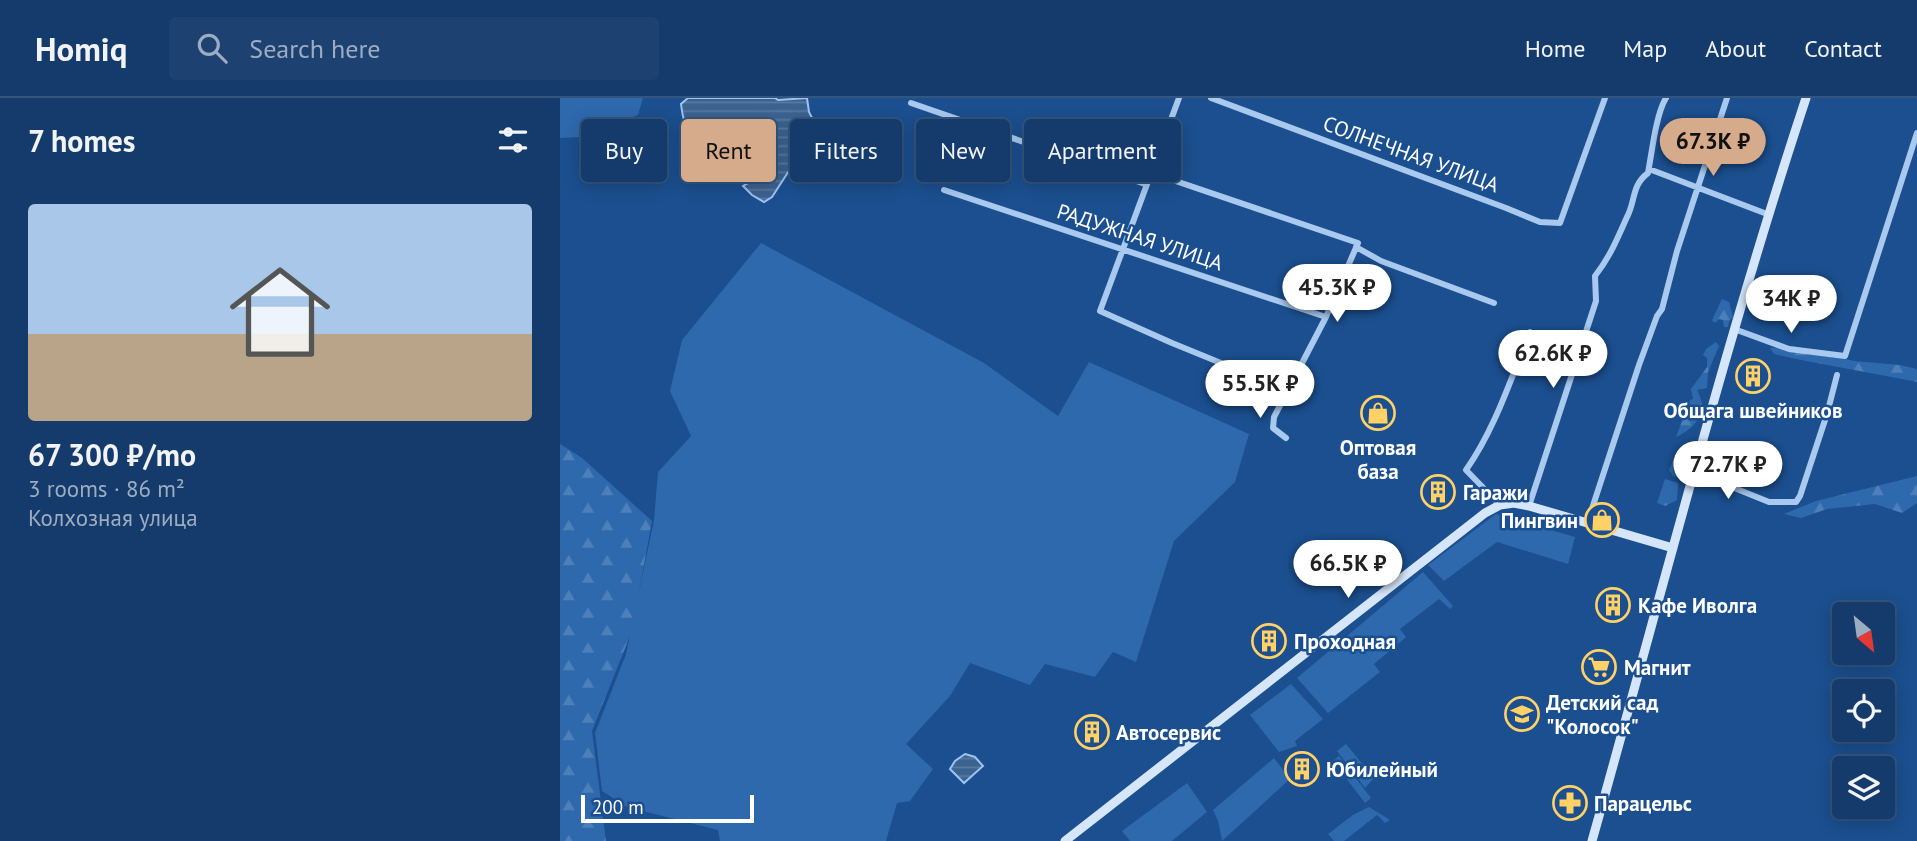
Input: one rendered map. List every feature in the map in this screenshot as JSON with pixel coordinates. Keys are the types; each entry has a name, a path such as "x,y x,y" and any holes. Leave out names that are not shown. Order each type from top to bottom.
{"main road":[{"path":"1592,841 1734,329 1806,98"},
{"path":"1065,841 1420,562 1485,513 1500,505 1514,503 1530,506 1673,548"}],"street":[{"path":"1171,119 1179,98"},
{"name":"СОЛНЕЧНАЯ УЛИЦА","path":"1211,98 1540,222 1560,223 1605,98"},
{"path":"1530,506 1596,301 1595,276 1610,258 1628,216 1638,180 1648,173 1660,109 1666,98"},
{"path":"1587,524 1639,365 1662,309 1677,251 1727,98"},
{"path":"911,103 1145,184 1100,311 1287,390"},
{"path":"1734,329 1789,349 1845,356 1917,133"},
{"path":"1648,169 1768,214"},
{"path":"1178,182 1357,245 1381,261 1494,303"},
{"name":"РАДУЖНАЯ УЛИЦА","path":"944,190 1326,317"},
{"path":"1286,438 1273,428 1274,417 1326,317 1357,245"},
{"path":"1500,505 1466,470 1478,454 1492,425 1530,332"},
{"path":"1694,476 1723,483 1769,502 1796,502 1837,375"}],"green space":[{"path":"560,98 643,98 638,115 627,119 581,119 581,137 560,138"},
{"path":"761,243 984,363 1058,416 1089,362 1249,434 1235,482 1174,541 1136,662 1113,652 1095,677 1045,664 1030,685 970,663 950,696 906,744 933,769 910,801 897,803 886,841 720,841 718,830 627,807 602,791 595,733 626,654 654,520 658,472 691,436 670,391 682,340"},
{"path":"1722,299 1729,302 1733,317 1728,327 1724,327 1723,320 1719,319 1715,323 1712,320"},
{"path":"1716,342 1719,346 1708,372 1707,388 1697,390 1702,405 1699,418 1690,429 1676,437 1690,400 1693,399 1691,389 1707,367 1707,358 1703,355 1706,349"},
{"path":"1793,346 1854,361 1917,369 1917,382 1774,354 1770,348"},
{"path":"560,444 582,458 652,521 632,631 592,731 606,841 560,841"},
{"path":"1683,445 1690,447 1684,470 1679,477 1674,477 1669,470"},
{"path":"1917,476 1917,503 1902,513 1875,504 1827,509 1801,518 1784,514 1816,501"},
{"path":"1665,479 1678,483 1677,500 1665,506 1657,503"},
{"path":"1496,514 1575,537 1568,564 1497,542 1444,581 1428,565"},
{"path":"1423,572 1453,606 1450,609 1439,599 1400,629 1406,637 1374,664 1380,672 1328,713 1297,678"},
{"path":"1291,684 1323,719 1295,741 1297,746 1279,752 1250,715"},
{"path":"1346,744 1374,778 1365,788 1337,751"},
{"path":"1339,756 1371,798 1365,803 1333,761"},
{"path":"1274,758 1290,779 1222,841 1213,810"},
{"path":"1187,783 1207,812 1172,841 1130,841 1122,831"},
{"path":"1369,807 1390,820 1385,823 1377,815 1344,841 1334,841 1328,834 1353,815"}],"shaded area":[{"path":"688,98 807,98 812,119 790,119 790,169 772,197 764,202 743,186 750,182 776,182 776,119 684,119 681,104"},
{"path":"965,754 975,757 983,766 964,783 950,769 955,761"}],"place":[{"name":"Общага швейников","path":"1753,376"},
{"name":"Оптовая база","path":"1378,413"},
{"name":"Гаражи","path":"1438,492"},
{"name":"Пингвин","path":"1602,520"},
{"name":"Кафе Иволга","path":"1613,605"},
{"name":"Проходная","path":"1269,641"},
{"name":"Магнит","path":"1599,667"},
{"name":"Детский сад \"Колосок\"","path":"1522,714"},
{"name":"Автосервис","path":"1092,732"},
{"name":"Юбилейный","path":"1302,769"},
{"name":"Парацельс","path":"1570,803"}]}
